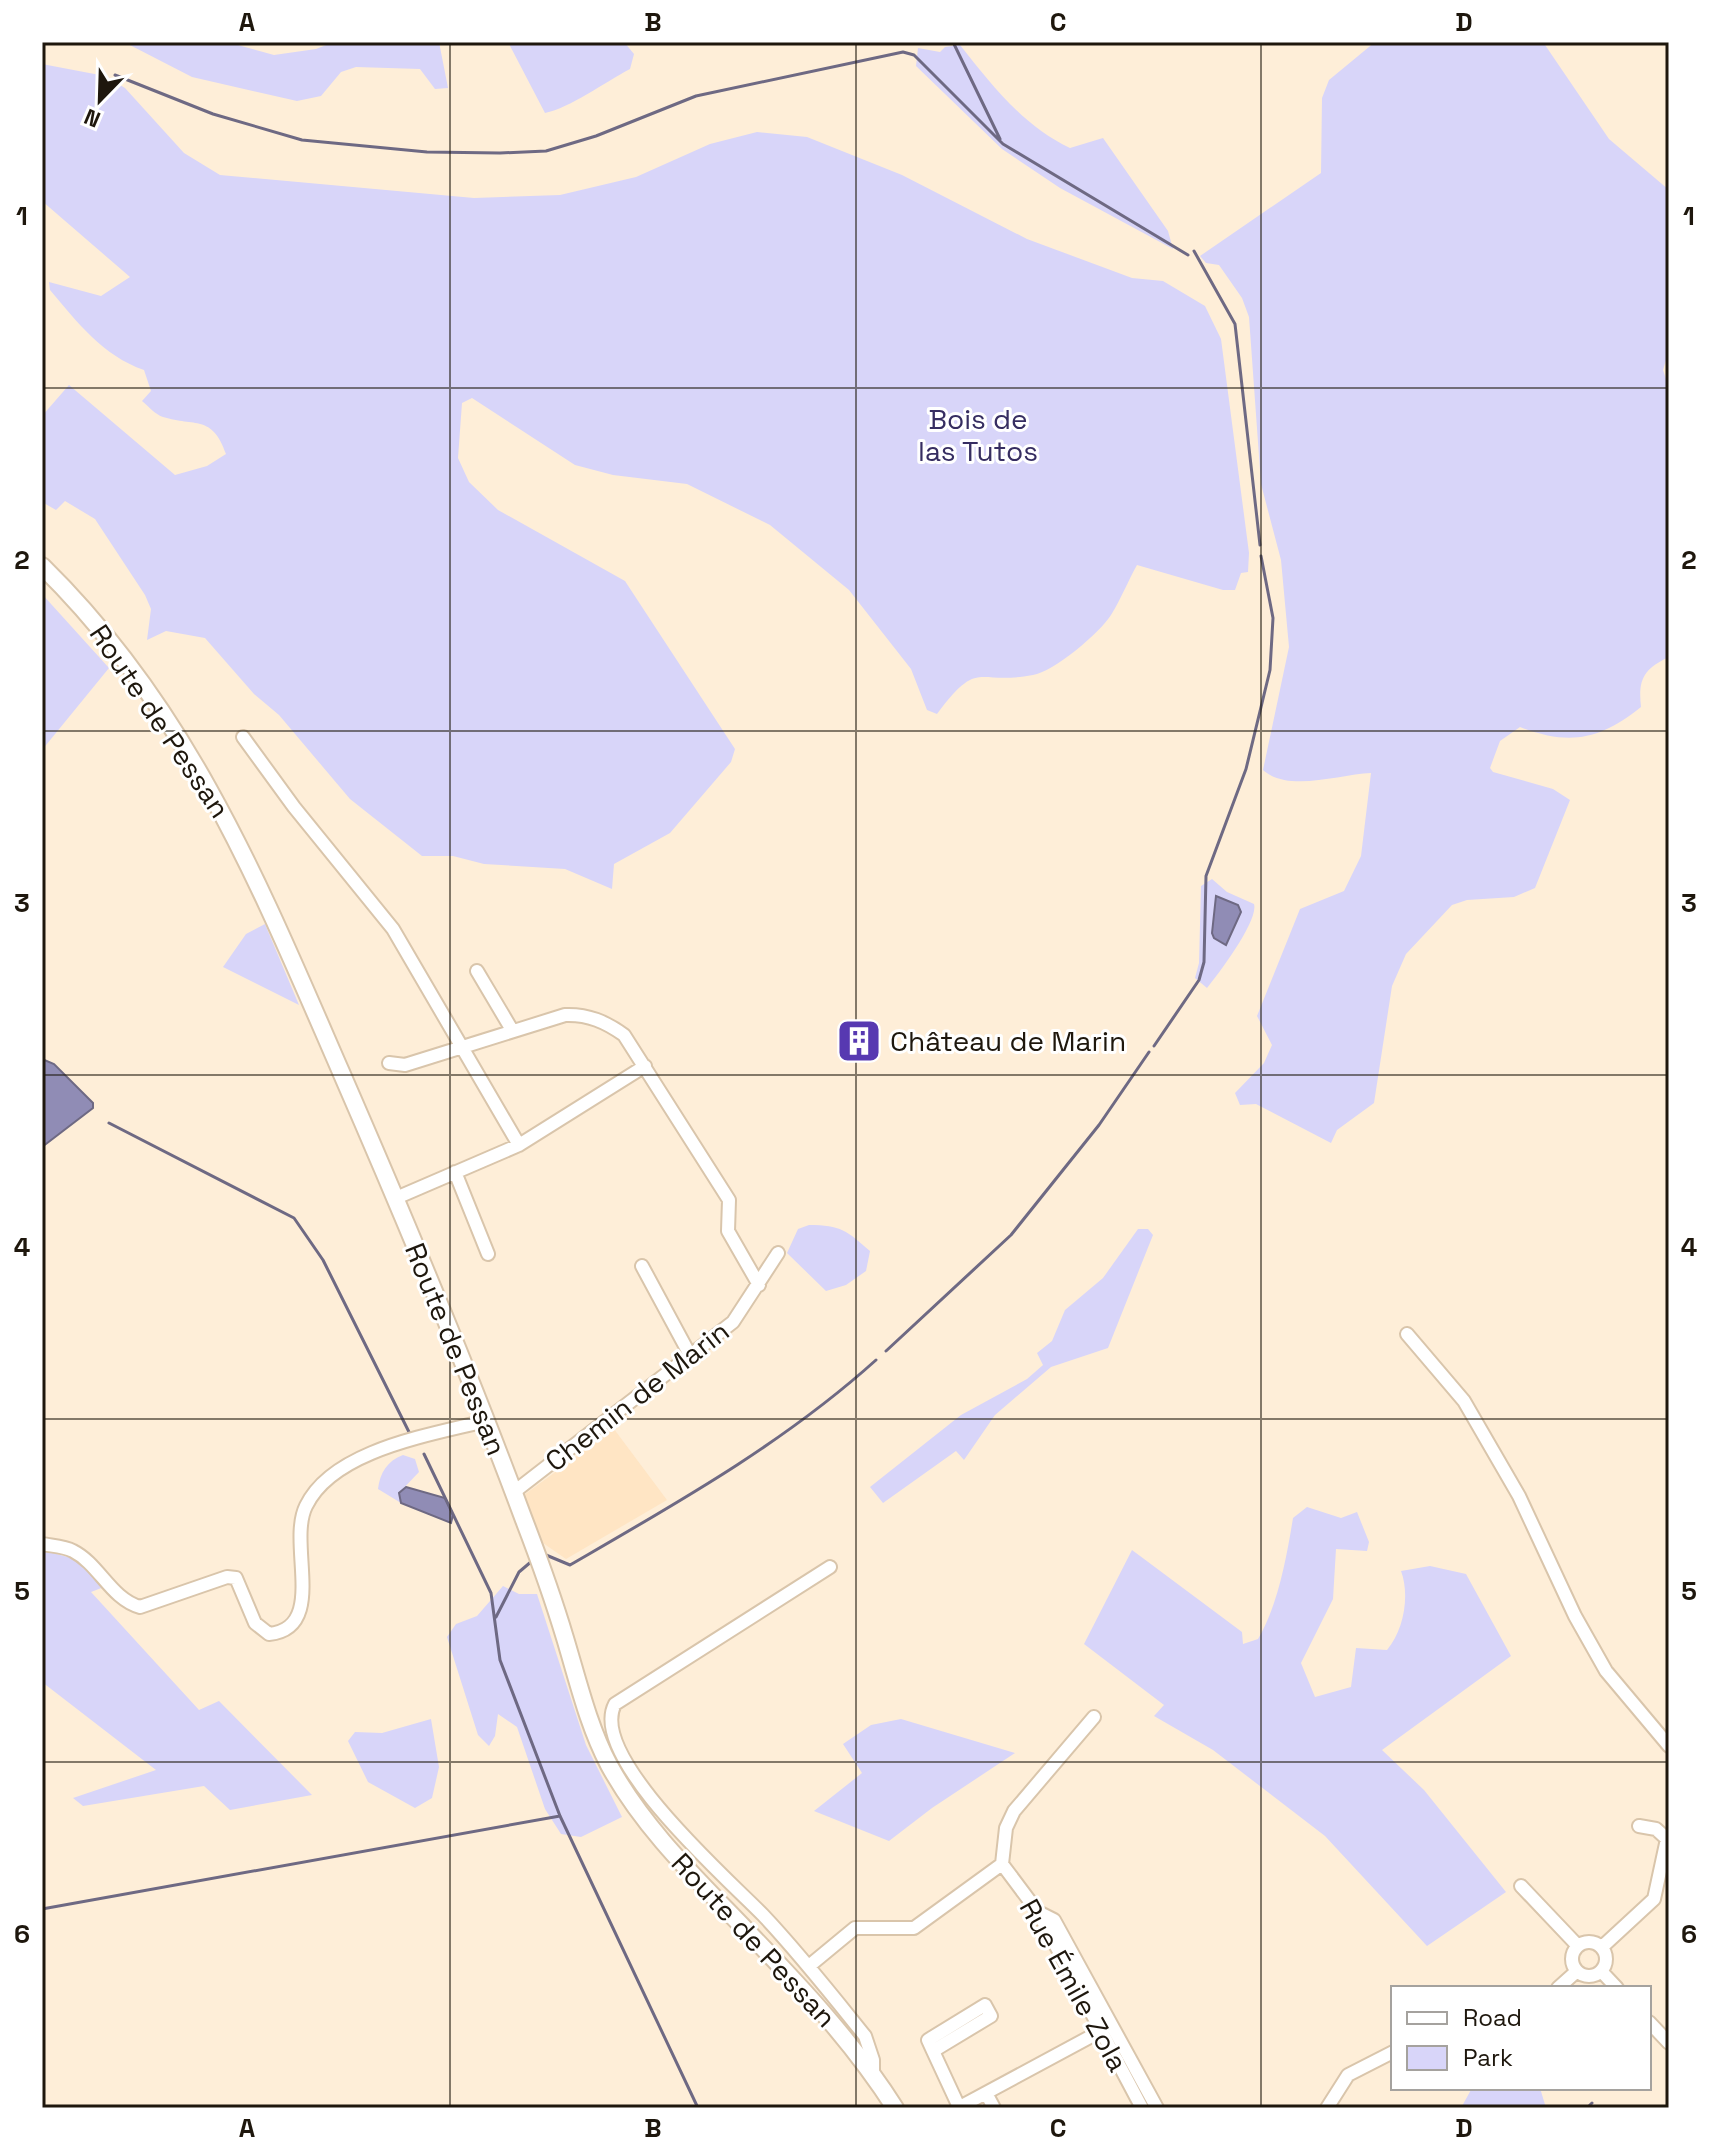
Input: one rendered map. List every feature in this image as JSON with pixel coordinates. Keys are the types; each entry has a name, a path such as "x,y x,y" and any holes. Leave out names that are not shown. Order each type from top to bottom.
{"main road":[{"name":"Route de Pessan","path":"42,566 130,667 210,787 257,879 396,1198 514,1492 554,1599 594,1733 609,1763 645,1822 823,2011 873,2074 895,2108"}],"street":[{"path":"243,737 294,807 393,929 519,1145"},
{"path":"477,971 512,1030"},
{"path":"389,1063 405,1065 565,1015 598,1020 624,1035 729,1200 728,1231 759,1285"},
{"path":"396,1198 519,1145 645,1066"},
{"path":"455,1172 488,1254"},
{"name":"Chemin de Marin","path":"514,1492 733,1322 778,1253"},
{"path":"642,1266 690,1355"},
{"path":"1407,1334 1464,1401 1519,1496 1575,1616 1606,1671 1669,1746"},
{"path":"42,1544 70,1549 129,1604 140,1607 227,1577 236,1578 255,1623 269,1634 279,1633 289,1629 303,1608 301,1519 315,1491 350,1463 408,1441 485,1421"},
{"path":"830,1567 615,1704 611,1711 621,1753 637,1780 698,1854 763,1916 809,1966 865,2036 873,2060 873,2074"},
{"path":"809,1966 855,1928 914,1928 1002,1864 1006,1828 1014,1811 1094,1717"},
{"path":"1602,1947 1654,1899 1667,1839 1656,1829 1639,1826"},
{"name":"Rue Émile Zola","path":"1002,1864 1038,1912 1142,2108"},
{"path":"1521,1886 1578,1946"},
{"path":"1038,1912 1054,1920 1157,2108"},
{"path":"747,1931 763,1916"},
{"path":"1590,1941 1602,1947 1607,1959 1601,1971 1589,1976 1577,1971 1572,1958 1578,1946 1590,1941"},
{"path":"1560,1986 1577,1971"},
{"path":"1601,1971 1615,1986"},
{"path":"933,2051 991,2016 985,2005 928,2040 958,2108 1101,2031"},
{"path":"1651,2024 1669,2043"},
{"path":"1327,2108 1348,2075 1391,2053"},
{"path":"986,2093 994,2108"}],"shaded area":[{"path":"1216,896 1238,905 1241,912 1226,945 1214,938 1212,933"},
{"path":"42,1059 54,1064 93,1103 93,1108 42,1147"},
{"path":"614,1429 667,1500 566,1559 543,1543 524,1495"},
{"path":"406,1487 445,1498 453,1515 451,1523 401,1503 399,1493"}],"green space":[{"path":"124,42 227,42 274,55 316,49 334,42 439,42 448,88 435,89 420,69 356,67 341,72 321,96 297,101 192,77"},
{"path":"508,42 624,42 634,54 630,69 576,100 545,113"},
{"path":"1375,42 1543,42 1609,139 1669,190 1669,350 1663,370 1669,388 1669,657 1653,666 1644,676 1640,689 1641,707 1612,727 1569,738 1520,727 1500,741 1490,768 1493,772 1553,789 1570,800 1535,888 1514,897 1467,900 1452,905 1406,954 1392,986 1374,1103 1337,1130 1331,1143 1256,1104 1240,1105 1235,1093 1264,1063 1272,1045 1257,1016 1300,909 1344,891 1361,856 1371,773 1300,781 1274,777 1263,770 1289,647 1281,560 1261,484 1249,317 1242,298 1219,265 1206,263 1200,256 1321,173 1322,98 1329,80"},
{"path":"960,45 1009,103 1053,139 1070,148 1103,138 1168,231 1173,249 1060,188 1002,149 916,66 918,48 940,52 945,47"},
{"name":"Bois de las Tutos","path":"42,64 105,76 125,88 184,153 220,175 474,198 560,195 636,177 710,144 757,132 807,137 902,175 1027,239 1132,278 1163,281 1205,306 1221,339 1249,553 1248,572 1241,573 1235,590 1223,590 1137,565 1105,623 1064,659 1033,675 971,680 951,696 937,714 927,710 911,669 849,590 770,525 687,484 613,475 575,465 472,398 462,403 458,458 469,482 498,510 625,581 735,749 731,762 670,833 614,864 612,889 565,869 484,864 453,856 422,856 350,799 279,715 254,694 205,638 166,631 147,640 151,609 145,595 95,519 65,501 56,510 42,502 42,416 69,385 175,475 207,466 226,454 221,441 208,427 160,416 142,401 151,391 144,370 103,347 50,290 49,282 101,296 130,277 42,201"},
{"path":"42,594 109,668 42,750"},
{"path":"1212,879 1227,892 1254,904 1254,912 1237,946 1207,988 1195,978 1199,963 1201,886"},
{"path":"265,924 299,1005 223,967 246,934"},
{"path":"809,1225 829,1226 855,1238 870,1251 866,1271 846,1285 826,1291 787,1253 798,1229"},
{"path":"1138,1229 1148,1229 1153,1235 1108,1348 1051,1367 995,1415 964,1460 956,1451 883,1503 870,1487 961,1415 1027,1379 1043,1365 1037,1353 1052,1341 1065,1310 1103,1278"},
{"path":"403,1455 415,1459 419,1472 399,1493 401,1503 378,1489 385,1468"},
{"path":"1307,1507 1341,1518 1357,1512 1369,1542 1367,1551 1336,1549 1333,1599 1301,1663 1315,1697 1351,1687 1356,1648 1387,1650 1393,1642 1404,1612 1405,1591 1401,1571 1430,1566 1466,1574 1511,1656 1382,1750 1424,1790 1506,1892 1427,1946 1325,1836 1213,1750 1154,1716 1164,1705 1084,1644 1132,1550 1242,1632 1243,1644 1258,1639 1276,1596 1293,1518"},
{"path":"42,1550 75,1559 104,1587 91,1592 199,1710 219,1701 312,1795 230,1810 204,1786 83,1806 73,1798 156,1770 42,1682"},
{"path":"503,1586 519,1594 537,1594 586,1745 622,1817 581,1837 561,1834 545,1809 517,1727 498,1714 495,1736 489,1746 478,1735 447,1637 456,1624 477,1616"},
{"path":"431,1719 439,1767 432,1798 415,1808 368,1782 348,1741 355,1732 382,1733"},
{"path":"901,1719 1015,1753 932,1808 889,1841 814,1811 862,1773 843,1744 871,1725"},
{"path":"1471,2090 1541,2090 1546,2108 1461,2108"}],"waterway":[{"path":"953,42 1000,139"},
{"path":"115,75 213,114 302,140 427,152 500,153 546,151 596,136 696,96 903,52 914,55 1003,144 1188,255"},
{"path":"1194,251 1235,324 1260,545"},
{"path":"1154,1046 1199,980 1204,962 1206,876 1246,769 1270,670 1273,618 1261,556"},
{"path":"886,1351 1011,1235 1099,1125 1149,1052"},
{"path":"109,1123 294,1218 323,1260 410,1434"},
{"path":"546,1555 570,1565 650,1518 767,1445 876,1360"},
{"path":"424,1454 491,1593 500,1660 560,1816 698,2108"},
{"path":"496,1617 519,1572 532,1561"},
{"path":"42,1909 560,1816"},
{"path":"1587,2108 1592,2103"}],"place":[{"name":"Château de Marin","path":"859,1041"}]}
